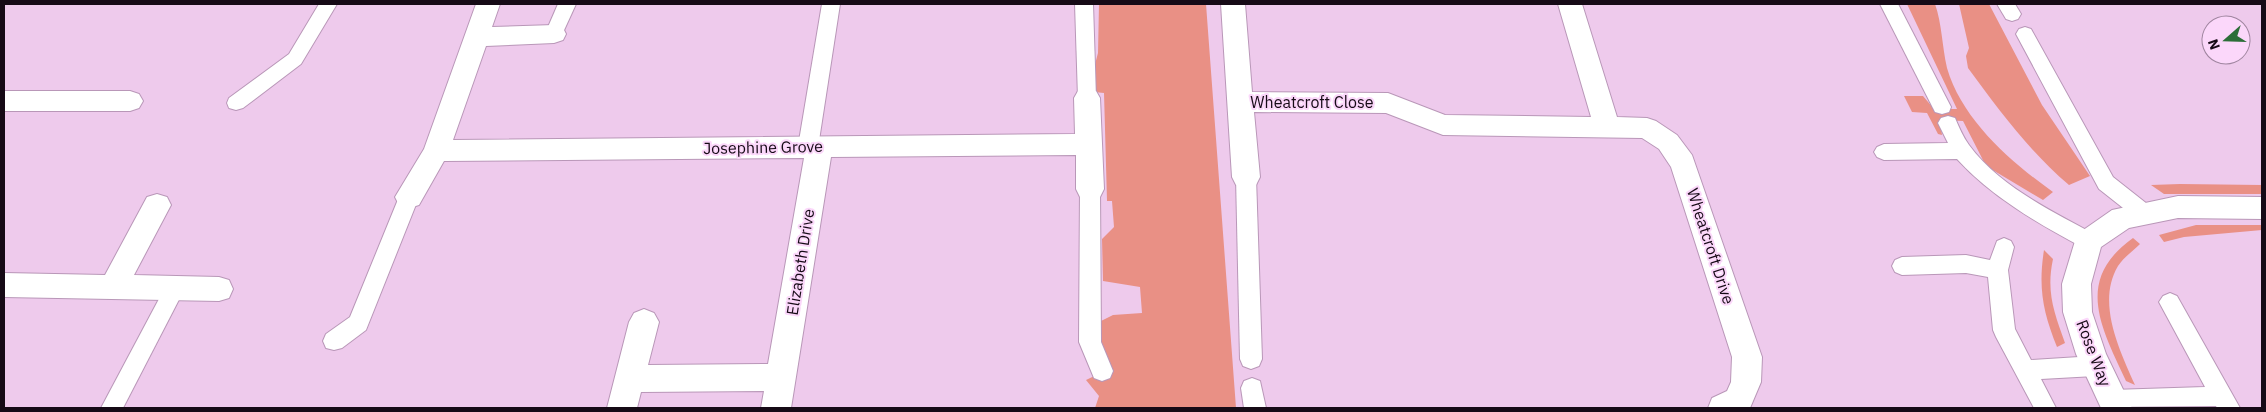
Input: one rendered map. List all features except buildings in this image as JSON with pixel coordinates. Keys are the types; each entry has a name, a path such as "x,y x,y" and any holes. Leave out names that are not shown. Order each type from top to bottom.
{"street":[{"path":"409,197 436,151 488,4"},
{"path":"1233,4 1241,102"},
{"path":"1570,4 1607,128"},
{"path":"476,37 554,34"},
{"path":"1087,98 1090,189"},
{"path":"4,101 130,101"},
{"name":"Wheatcroft Close","path":"1246,176 1241,102 1388,103 1442,125 1607,128"},
{"name":"Wheatcroft Drive","path":"1607,128 1647,128 1668,142 1683,163 1746,357 1746,382 1738,401 1723,408"},
{"name":"Josephine Grove","path":"436,151 1089,144"},
{"name":"Elizabeth Drive","path":"776,408 814,147"},
{"path":"113,287 157,205"},
{"path":"2089,241 2122,218 2144,213 2178,207 2262,208"},
{"name":"Rose Way","path":"2089,241 2075,295 2083,334 2095,366 2114,404"},
{"path":"4,285 220,288"},
{"path":"622,408 644,322"},
{"path":"630,379 781,377"}],"lane":[{"path":"236,103 295,59 328,4"},
{"path":"554,34 567,4"},
{"path":"814,147 831,4"},
{"path":"1084,4 1087,98"},
{"path":"1889,4 1962,151 1975,166 2042,214 2089,241"},
{"path":"2025,34 2106,183 2144,213"},
{"path":"1884,152 1962,151"},
{"name":"Wheatcroft Close","path":"1246,176 1251,359"},
{"path":"1090,189 1090,342 1102,371"},
{"path":"334,342 358,323 409,197"},
{"path":"2004,246 1998,270 2004,330 2045,408"},
{"path":"1902,266 1966,264 1998,270"},
{"path":"112,408 175,288"},
{"path":"2114,404 2226,402 2170,302"},
{"path":"2025,370 2095,366"}],"shaded area":[{"path":"1099,4 1206,4 1236,408 1095,408 1099,396 1086,380 1109,369 1100,357 1099,322 1113,315 1142,313 1140,287 1103,281 1102,239 1114,227 1112,201 1107,201 1104,93 1094,92 1094,68 1098,53"},
{"path":"1907,4 1935,4 1947,68 1954,87 1976,122 1990,138 2021,167 2053,192 2043,200 1986,166 1963,121 1940,120 1942,135 1938,134 1927,113 1912,112 1904,96 1923,96 1934,109 1957,109"},
{"path":"1959,4 1989,4 2042,105 2090,176 2069,185 2054,172 2015,130 1991,99 1968,68 1966,56 1969,48"},
{"path":"2151,185 2262,185 2262,194 2164,194"},
{"path":"2196,225 2262,225 2262,230 2184,237 2164,242 2159,235"},
{"path":"2133,238 2140,244 2118,266 2112,280 2109,295 2110,311 2117,342 2135,385 2126,381 2108,342 2098,305 2098,287 2104,270 2115,254"},
{"path":"2044,250 2053,259 2050,282 2052,302 2065,343 2057,347 2043,300 2042,264"}]}
